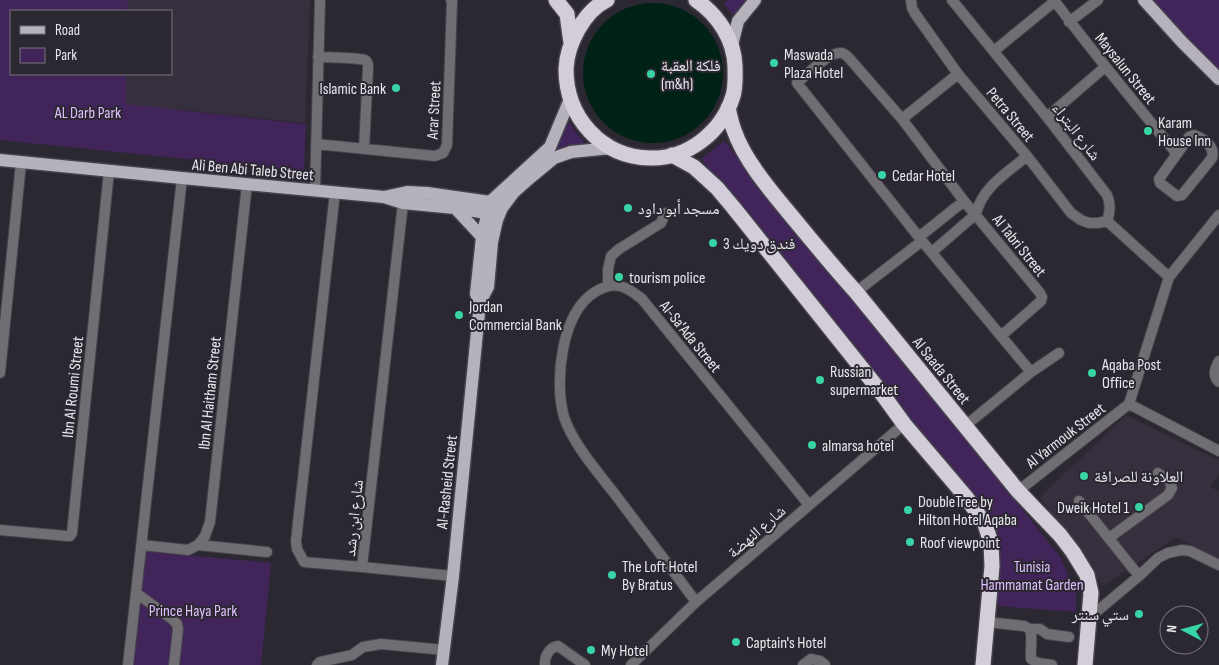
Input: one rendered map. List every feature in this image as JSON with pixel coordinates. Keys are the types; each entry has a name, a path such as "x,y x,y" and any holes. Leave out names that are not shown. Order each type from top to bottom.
{"highway":[{"path":"556,0 567,14 571,43"},
{"path":"607,0 602,2 584,20 571,43 566,61 566,80 570,99 580,119 593,136 611,148 631,156 651,158 672,156 699,143 721,121 733,96 735,57 732,45 718,20 699,0"},
{"name":"Al Saada Street","path":"728,108 740,145 778,200 856,292 1018,491 1060,535 1073,552 1088,579 1091,593 1085,665"},
{"path":"672,156 694,167 720,192 880,391 904,424 966,497 985,524 991,543 992,566 983,665"}],"main road":[{"path":"732,45 738,21 755,0"},
{"path":"1144,0 1219,79"},
{"path":"401,198 407,192 427,193 488,208 550,147 570,99"},
{"name":"Al-Rasheid Street","path":"442,665 453,576 480,302 488,287 497,220 502,208 519,188 554,158 571,152 611,148"},
{"name":"Ali Ben Abi Taleb Street","path":"0,160 401,198 456,208 502,208"},
{"path":"456,208 482,237"},
{"name":"Al-Rasheid Street","path":"480,302 476,294 482,237 488,208"}],"street":[{"path":"315,191 320,0"},
{"name":"Arar Street","path":"316,144 435,156 443,153 448,145 451,0"},
{"name":"Petra Street","path":"911,0 912,8 916,15 958,74 1072,213 1089,223 1107,221"},
{"name":"شارع البتراء","path":"952,0 1047,117 1107,195 1110,201 1107,221"},
{"path":"994,51 1054,0"},
{"name":"Maysalun Street","path":"1054,0 1069,22 1177,154"},
{"path":"1069,22 1098,0"},
{"name":"Al Tabri Street","path":"921,239 798,83 830,56 841,53 845,54 902,119 964,201 1040,293 1042,297 1040,302 1001,336"},
{"path":"318,57 357,59 368,63 364,149"},
{"path":"1047,117 1105,67"},
{"path":"902,119 958,74"},
{"path":"1194,135 1212,146 1214,153 1182,195 1179,196 1160,182 1159,179 1177,154 1189,137 1194,135"},
{"name":"Al Tabri Street","path":"976,214 978,204 987,190 1027,156"},
{"path":"0,373 21,163"},
{"name":"Ibn Al Roumi Street","path":"0,530 66,536 70,536 72,533 109,171"},
{"path":"128,665 182,178"},
{"name":"Ibn Al Haitham Street","path":"198,545 206,536 210,522 247,184"},
{"name":"شارع ابن رشد","path":"335,192 296,541 297,549 304,562 362,567 401,198"},
{"path":"856,292 964,201"},
{"path":"665,213 661,222 611,256 608,269 608,286 604,286 591,294 578,307 563,347 560,367 561,395 564,417 574,440 696,602"},
{"path":"932,252 976,214"},
{"name":"Al Yarmouk Street","path":"1018,491 1129,404 1169,277 1219,215"},
{"path":"1107,221 1169,277"},
{"path":"921,239 1031,372"},
{"name":"Al-Sa'Ada Street","path":"608,286 618,285 630,289 642,299 809,505"},
{"path":"965,426 1031,372 1059,353"},
{"path":"1219,361 1214,373 1215,378 1219,382"},
{"path":"1129,404 1219,451"},
{"name":"شارع النهضة","path":"631,665 696,602 904,424"},
{"path":"1109,538 1168,495 1172,488 1169,481 1158,472"},
{"path":"1079,501 1139,576"},
{"path":"142,545 188,550 198,545 267,552"},
{"path":"1089,618 1158,558 1174,551 1190,551 1219,565"},
{"path":"362,567 453,576"},
{"path":"136,593 177,624 174,665"},
{"path":"987,622 1024,626 1030,629 1040,629 1047,634 1069,637"},
{"path":"1030,629 1032,636 1030,652 1032,663 1052,665"},
{"path":"317,665 320,662 352,655 363,647 381,644 444,650"},
{"path":"545,665 548,652 558,646 585,665"},
{"path":"803,665 811,660 820,661 825,665"}],"shaded area":[{"path":"128,0 310,0 305,123 126,104 126,75 172,75 172,10 128,10"},
{"path":"653,3 667,4 680,8 692,14 703,23 712,34 718,46 722,59 722,87 718,100 712,112 703,123 692,132 680,138 667,142 653,143 639,142 626,138 614,132 603,123 594,112 588,100 584,87 583,73 584,59 588,46 594,34 603,23 614,14 626,8 639,4"},
{"path":"1126,415 1219,461 1219,474 1210,487 1219,491 1219,559 1176,537 1103,586 1040,497"}],"green space":[{"name":"AL Darb Park","path":"0,0 128,0 127,10 10,10 10,75 126,75 126,104 306,124 304,171 0,140"},
{"path":"729,0 750,0 735,18 723,3"},
{"path":"1149,0 1219,0 1219,74"},
{"path":"568,121 588,146 552,152 559,141"},
{"name":"Tunisia Hammamat Garden","path":"724,141 1061,558 1076,594 1076,612 998,606 999,559 989,520 919,437 701,159"},
{"name":"Prince Haya Park","path":"141,551 271,563 261,665 129,665"}],"place":[{"name":"Maswada Plaza Hotel","path":"774,63"},
{"name":"فلكة العقبة (m&h)","path":"651,74"},
{"name":"Islamic Bank","path":"396,88"},
{"name":"Karam House Inn","path":"1148,131"},
{"name":"Cedar Hotel","path":"882,175"},
{"name":"مسجد أبو داود","path":"628,208"},
{"name":"فندق دويك 3","path":"713,243"},
{"name":"tourism police","path":"619,277"},
{"name":"Jordan Commercial Bank","path":"459,315"},
{"name":"Aqaba Post Office","path":"1092,373"},
{"name":"Russian supermarket","path":"820,380"},
{"name":"almarsa hotel","path":"812,445"},
{"name":"العلاونة للصرافة","path":"1084,476"},
{"name":"Dweik Hotel 1","path":"1139,507"},
{"name":"DoubleTree by Hilton Hotel Aqaba","path":"908,510"},
{"name":"Roof viewpoint","path":"910,542"},
{"name":"The Loft Hotel By Bratus","path":"612,575"},
{"name":"ستي سنتر","path":"1139,614"},
{"name":"Captain's Hotel","path":"736,642"},
{"name":"My Hotel","path":"591,650"}]}
